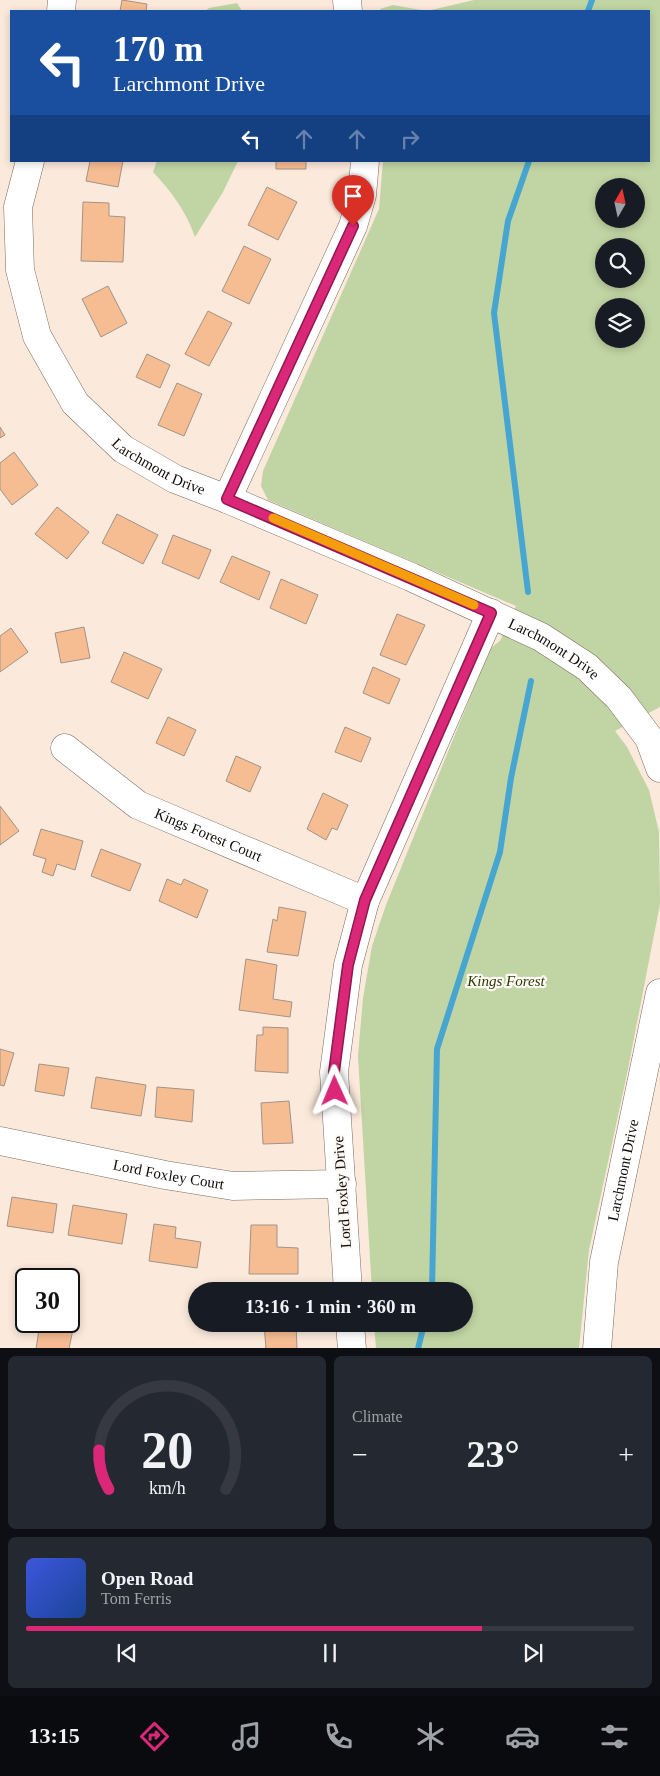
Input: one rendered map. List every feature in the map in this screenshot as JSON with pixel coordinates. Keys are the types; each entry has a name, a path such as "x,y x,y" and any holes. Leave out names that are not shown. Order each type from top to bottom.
{"street":[{"name":"Larchmont Drive","path":"30,162 18,207 20,270 37,336 75,403 124,448 175,479 227,499 491,613 540,637 587,666 654,735 660,768"},
{"path":"227,499 353,226 362,195 365,162"},
{"name":"Lord Foxley Drive","path":"347,1282 334,1072 348,965 365,900 491,613"},
{"name":"Kings Forest Court","path":"65,748 138,805 365,900"},
{"name":"Larchmont Drive","path":"598,1348 604,1262 652,1074 660,994"},
{"name":"Lord Foxley Court","path":"0,1141 165,1175 233,1186 342,1184"},
{"path":"351,1332 352,1348"}],"green space":[{"name":"Kings Forest","path":"474,0 660,0 660,707 615,731 627,747 649,790 659,832 660,904 627,1074 589,1250 579,1348 376,1348 375,1332 473,1332 473,1282 371,1282 358,1056 363,998 372,946 386,905 486,658 492,647 500,641 516,606 268,500 261,486 263,471 379,209 383,162 650,162 650,10 431,10"},
{"path":"237,3 241,10 206,10"},
{"path":"393,5 421,10 380,10"},
{"path":"157,162 238,162 223,192 195,237 177,202 153,172"}],"building":[{"path":"122,0 147,4 146,10 120,10"},
{"path":"90,162 123,162 118,187 86,181"},
{"path":"276,162 306,162 306,169 276,169"},
{"path":"267,187 297,202 278,240 248,225"},
{"path":"83,202 109,203 109,216 125,217 123,262 81,261"},
{"path":"244,246 271,259 249,304 222,291"},
{"path":"108,286 127,323 101,337 82,299"},
{"path":"208,311 232,323 209,366 185,354"},
{"path":"147,354 170,365 160,388 136,377"},
{"path":"177,383 202,394 184,436 158,425"},
{"path":"0,427 5,435 0,438"},
{"path":"14,452 38,485 12,505 0,489 0,463"},
{"path":"57,507 89,532 67,559 35,534"},
{"path":"117,514 158,535 143,564 102,543"},
{"path":"173,535 211,550 199,579 162,563"},
{"path":"232,556 270,572 259,600 220,582"},
{"path":"281,579 318,595 306,624 270,608"},
{"path":"397,614 425,625 406,665 380,655"},
{"path":"84,627 90,658 61,663 55,633"},
{"path":"11,628 28,652 0,672 0,636"},
{"path":"124,652 162,669 148,699 111,682"},
{"path":"373,667 400,679 389,704 363,693"},
{"path":"168,717 196,730 184,756 156,743"},
{"path":"345,727 371,738 361,762 335,752"},
{"path":"236,756 261,767 250,792 226,781"},
{"path":"323,793 348,805 337,830 332,828 326,840 307,829"},
{"path":"0,806 19,831 0,845"},
{"path":"41,829 83,841 75,870 57,864 53,876 42,872 46,859 33,855"},
{"path":"101,849 141,864 130,891 91,876"},
{"path":"167,879 181,885 184,879 208,890 197,918 159,901"},
{"path":"279,907 306,912 298,956 267,952 273,919 277,921"},
{"path":"246,959 277,965 273,999 292,1002 290,1017 239,1010"},
{"path":"263,1027 288,1028 288,1073 255,1071 257,1035 263,1035"},
{"path":"0,1049 14,1053 4,1086 0,1085"},
{"path":"39,1064 69,1068 64,1096 35,1091"},
{"path":"96,1077 146,1085 141,1116 91,1108"},
{"path":"157,1087 194,1090 192,1122 155,1117"},
{"path":"289,1101 293,1143 263,1144 261,1103"},
{"path":"12,1197 57,1204 53,1233 7,1226"},
{"path":"73,1205 127,1214 122,1244 68,1235"},
{"path":"154,1224 176,1227 175,1238 201,1242 197,1268 149,1261"},
{"path":"251,1225 277,1225 277,1247 298,1248 298,1274 249,1274"},
{"path":"265,1332 296,1332 297,1348 266,1348"},
{"path":"38,1333 72,1333 69,1348 36,1348"}],"waterway":[{"path":"588,10 592,0"},
{"path":"528,592 494,313 508,221 529,162"},
{"path":"432,1282 437,1049 500,852 511,778 531,681"},
{"path":"418,1348 422,1332"}],"slow traffic":[{"path":"273,518 474,605"}],"route":[{"path":"335,1091 334,1072 348,965 365,900 491,613 227,499 353,226"}]}
